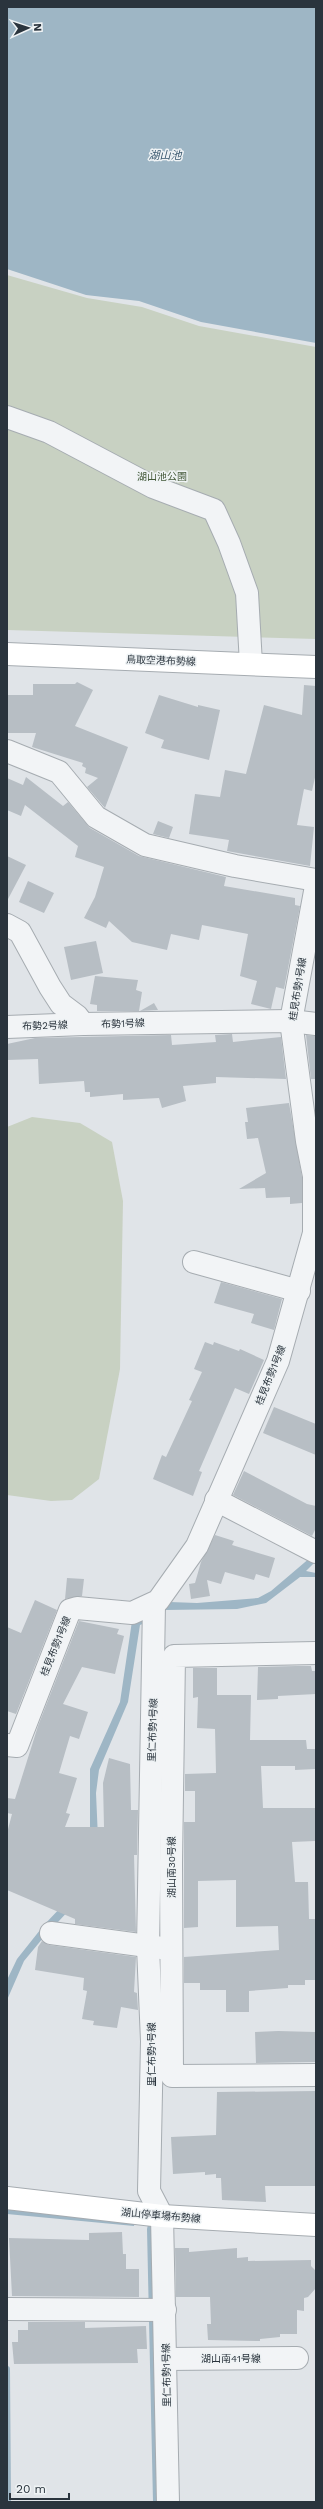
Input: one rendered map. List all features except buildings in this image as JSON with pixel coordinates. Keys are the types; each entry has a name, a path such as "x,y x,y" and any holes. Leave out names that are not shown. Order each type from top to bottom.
{"main road":[{"name":"鳥取空港布勢線","path":"7,654 316,667"},
{"name":"湖山停車場布勢線","path":"7,2198 162,2216 316,2225"}],"street":[{"path":"7,417 49,432 153,487 214,510 229,543 247,593 251,664"},
{"path":"7,751 59,772 96,817 145,845 235,866 316,880"},
{"name":"桂見布勢1号線","path":"7,1745 17,1746 70,1610 77,1608 132,1613 154,1604 158,1601 197,1546 278,1361 315,1233 314,1176 307,1141 291,1021 316,886"},
{"path":"7,925 20,932 61,1004 77,1016 83,1024"},
{"name":"布勢1号線","path":"83,1024 291,1021 316,1024"},
{"name":"布勢2号線","path":"7,1027 83,1024"},
{"path":"194,1262 299,1291"},
{"path":"216,1500 316,1552"},
{"name":"里仁布勢1号線","path":"154,1604 148,1947 152,2041 149,2191 162,2216 168,2502"},
{"name":"湖山南30号線","path":"316,1653 174,1656 171,1949 172,2076 316,2075"},
{"path":"51,1933 171,1949"},
{"path":"8,2309 165,2310"},
{"name":"湖山南41号線","path":"166,2359 296,2358"}],"green space":[{"name":"湖山池公園","path":"7,275 87,298 142,307 199,326 316,347 316,639 7,630"},
{"path":"32,1117 80,1123 112,1142 123,1201 120,1369 99,1479 72,1500 51,1501 7,1495 7,1127"}],"water":[{"name":"湖山池","path":"7,7 316,7 316,343 201,322 139,301 86,295 7,269"},
{"path":"311,1557 316,1561 306,1571 316,1573 316,1577 300,1577 266,1603 237,1609 165,1610 163,1705 159,2502 153,2502 147,2229 154,2196 152,1620 140,1625 128,1702 99,1770 96,1793 99,1861 87,1891 43,1938 24,1961 7,2000 7,1980 17,1959 44,1925 82,1885 90,1836 90,1769 120,1702 132,1621 170,1602 197,1603 258,1598 271,1591"},
{"path":"7,2208 135,2220 134,2226 7,2214"}],"waterway":[{"path":"7,2369 8,2502"}]}
